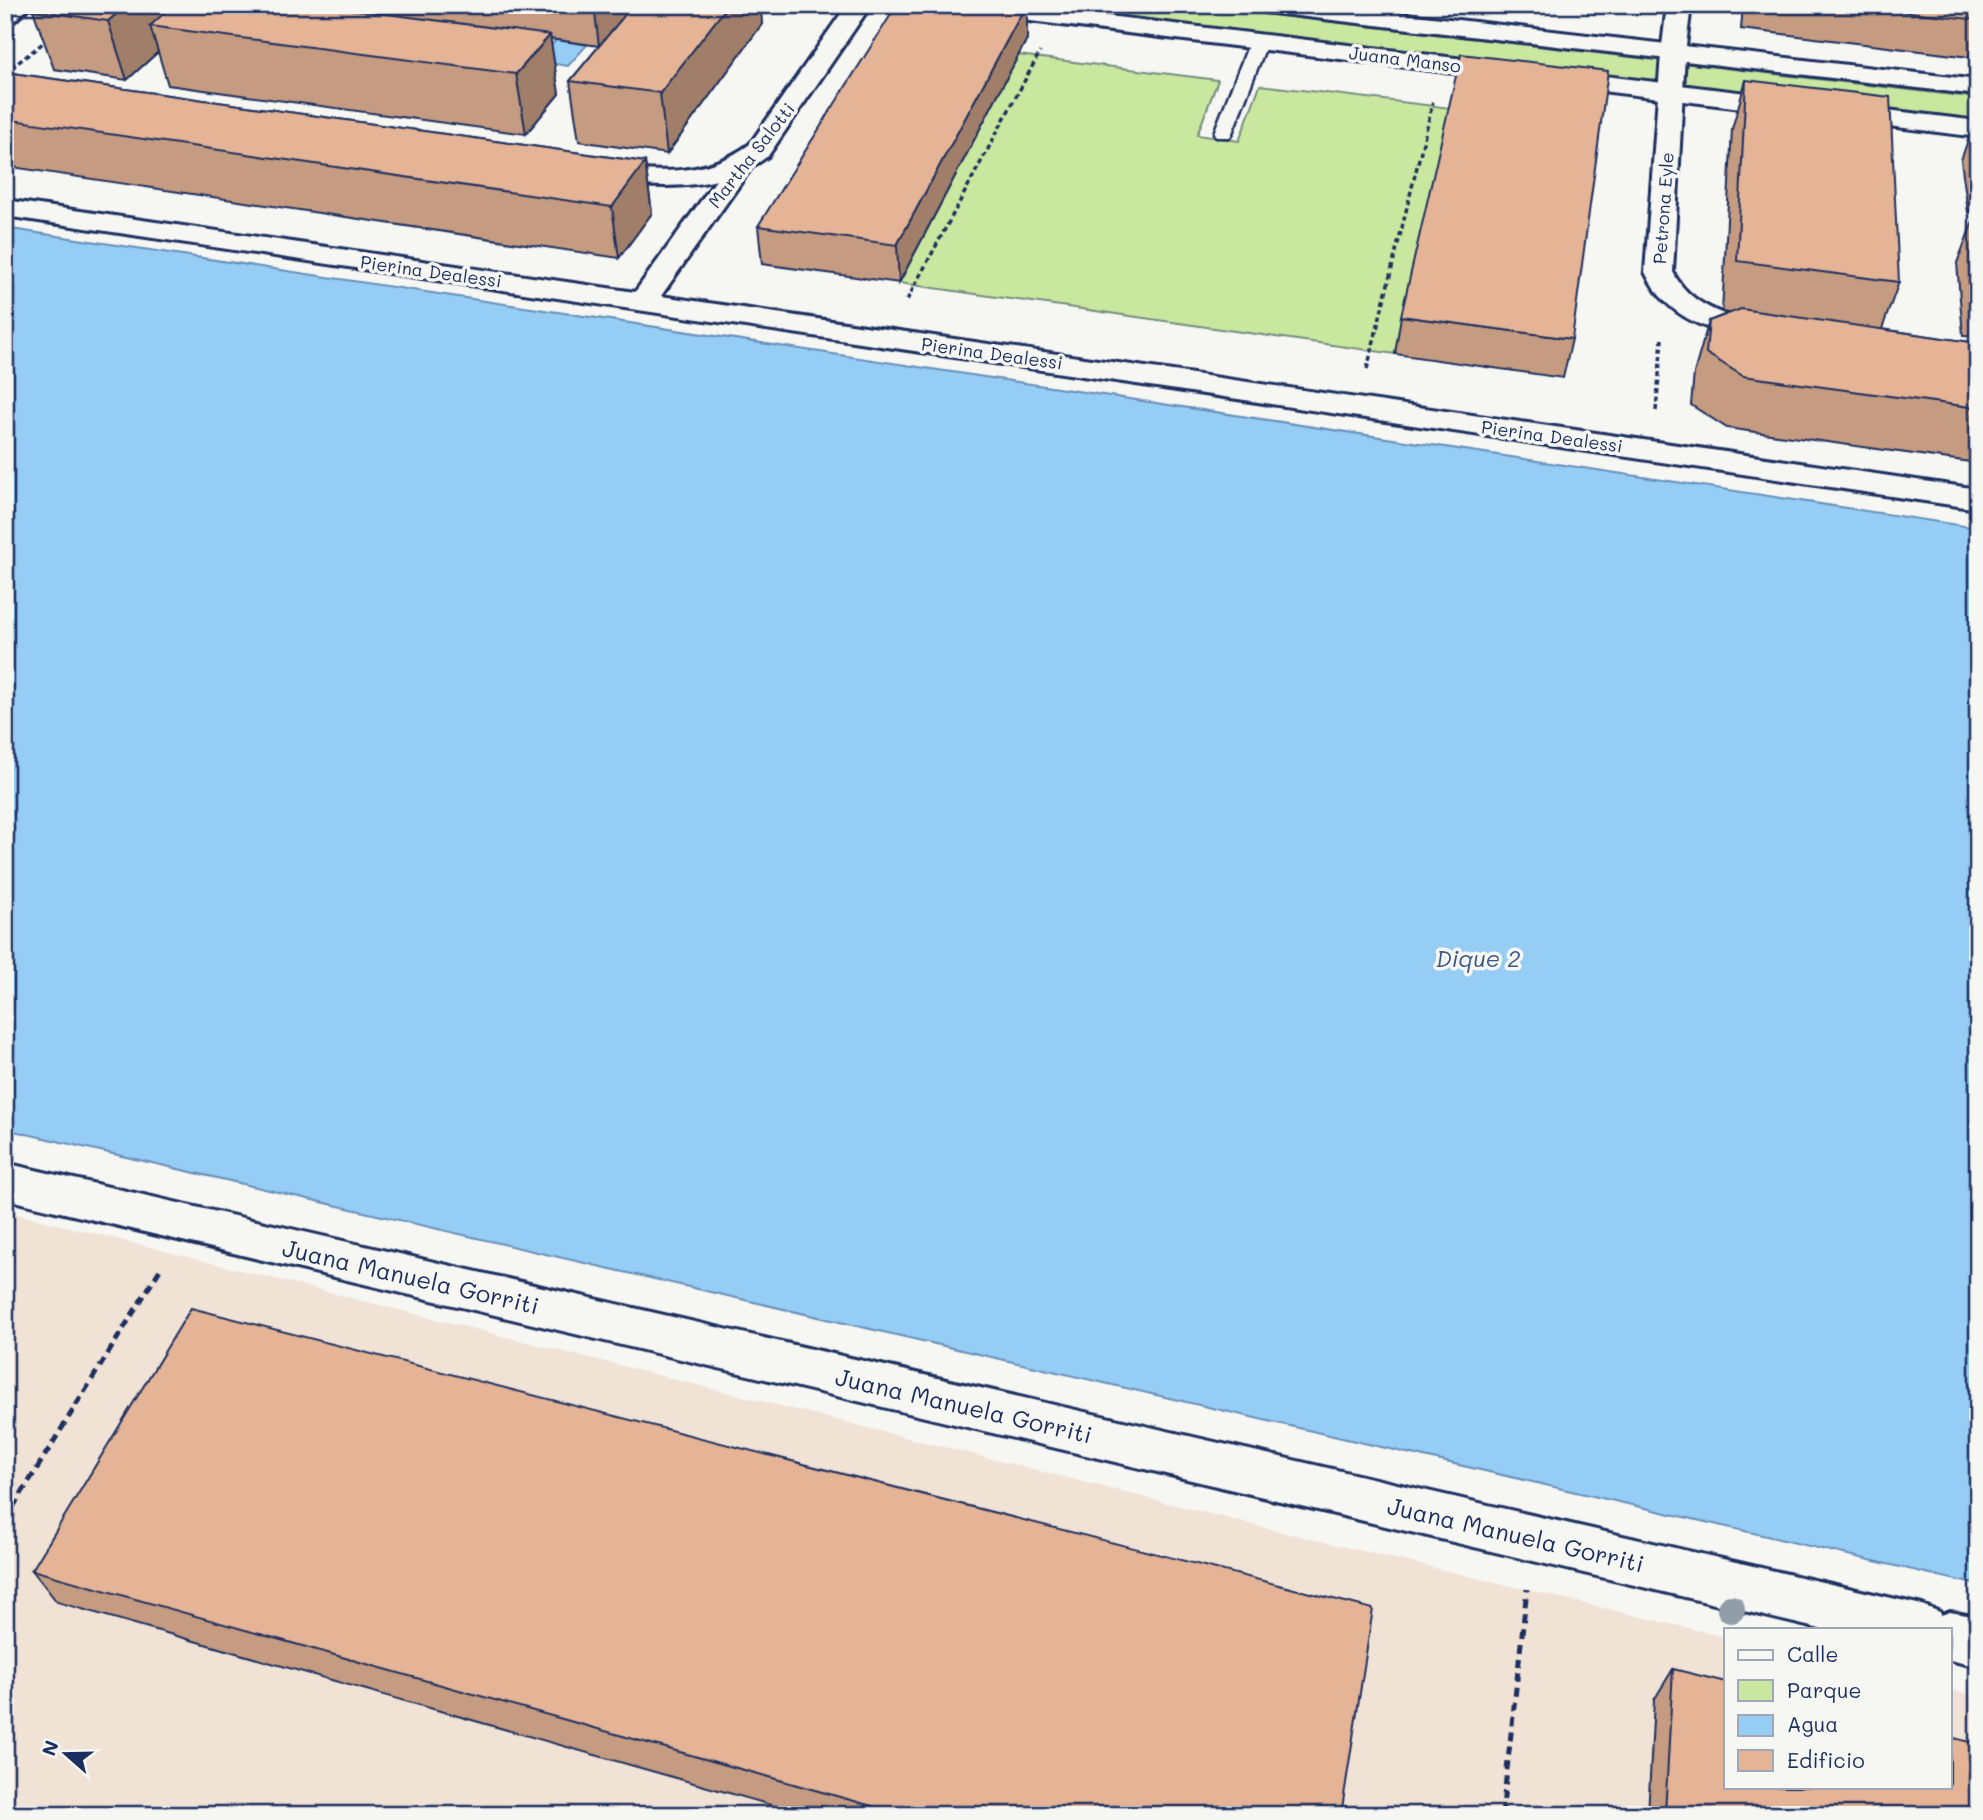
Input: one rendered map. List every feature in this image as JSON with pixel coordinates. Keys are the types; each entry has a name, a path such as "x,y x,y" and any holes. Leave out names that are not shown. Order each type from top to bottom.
{"street":[{"path":"5,17 20,5"},
{"name":"Martha Salotti","path":"642,302 741,164 759,150 859,5"},
{"name":"Juana Manso","path":"956,5 1978,128"},
{"name":"Juana Manso","path":"1264,5 1978,88"},
{"name":"Petrona Eyle","path":"1667,289 1658,266 1677,6"},
{"path":"568,168 663,179 707,175 741,164"},
{"name":"Pierina Dealessi","path":"5,208 1978,499"},
{"path":"1667,289 1686,307 1708,317 1755,332 1786,338"},
{"name":"Juana Manuela Gorriti","path":"5,1181 1918,1628"},
{"path":"1952,1636 1978,1642"}],"lane":[{"path":"1223,133 1259,41"}],"path":[{"path":"887,338 1058,17"},
{"path":"5,73 48,39"},
{"path":"5,63 16,65"},
{"path":"1358,407 1443,63"},
{"name":"Petrona Eyle","path":"1653,451 1667,289"},
{"path":"5,1520 187,1224"},
{"path":"1502,1815 1532,1538"}],"shaded area":[{"path":"5,1211 1286,1533 1724,1637 1724,1788 1952,1788 1952,1690 1978,1696 1978,1815 5,1815"}],"green space":[{"path":"1014,5 1189,5 1978,98 1978,121"},
{"path":"1018,55 1218,80 1197,135 1239,141 1260,85 1451,108 1395,354 899,283"}],"water":[{"path":"556,40 587,45 568,66 536,61"},
{"name":"Dique 2","path":"5,228 1978,528 1978,1585 5,1129"}],"building":[{"path":"40,5 127,5 108,21 33,10"},
{"path":"173,5 317,5 550,35 516,74 150,26"},
{"path":"633,5 728,5 660,93 570,81"},
{"path":"897,5 1026,5 897,245 758,226"},
{"path":"1850,5 1978,5 1978,20"},
{"path":"1461,54 1608,71 1572,339 1401,316"},
{"path":"5,72 645,162 612,207 5,119"},
{"path":"1746,80 1890,97 1899,282 1737,261"},
{"path":"1978,120 1978,146 1974,123"},
{"path":"1741,309 1978,343 1978,408 1743,376 1706,353 1709,321"},
{"path":"191,1308 1373,1609 1341,1815 904,1815 32,1570"},
{"path":"1673,1669 1724,1682 1724,1788 1952,1788 1952,1738 1978,1744 1978,1815 1665,1815"}]}
